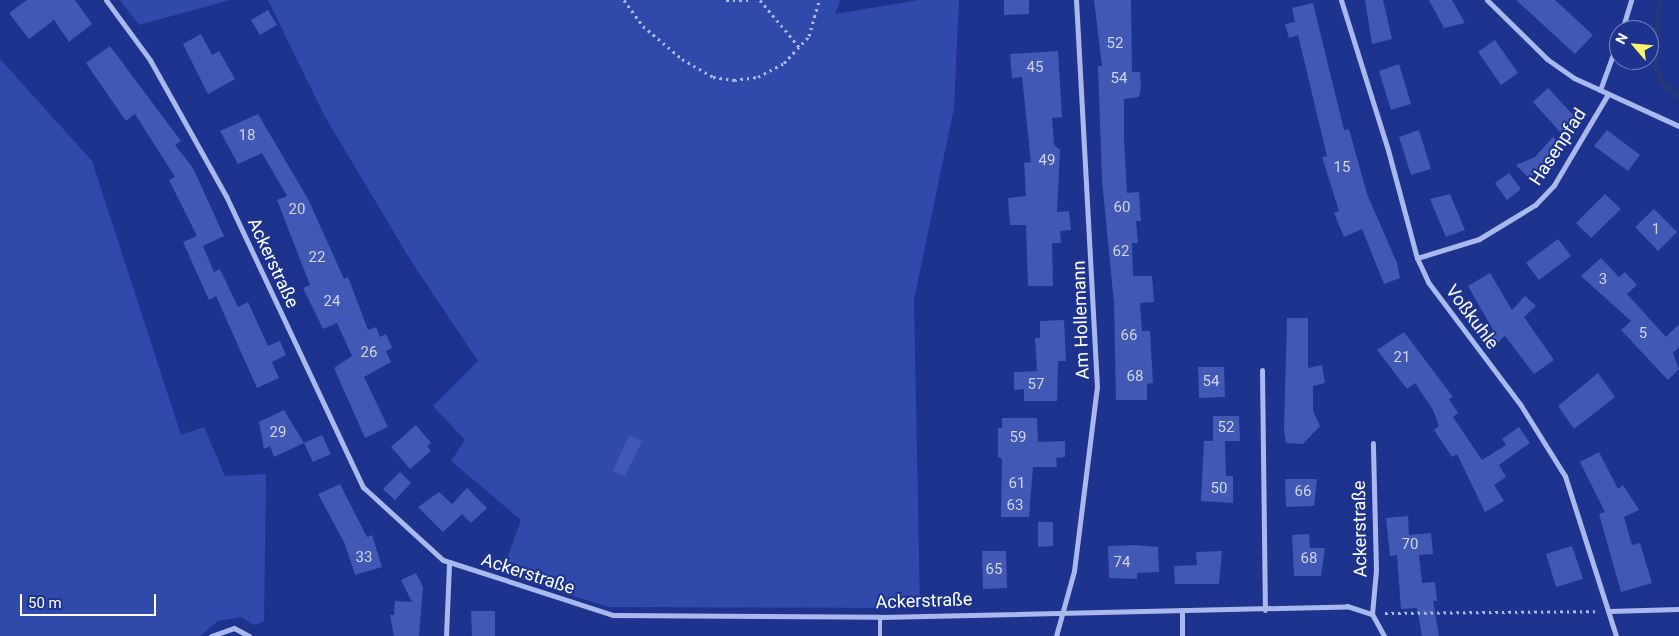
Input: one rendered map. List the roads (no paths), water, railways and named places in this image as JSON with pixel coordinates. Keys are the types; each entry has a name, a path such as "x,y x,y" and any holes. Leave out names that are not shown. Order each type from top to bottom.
{"street":[{"name":"Ackerstraße","path":"106,0 150,60 226,196 363,487 406,530 449,563 613,615 880,617 1065,612 1265,610 1347,606 1372,614 1376,570 1373,443"},
{"name":"Am Hollemann","path":"1056,636 1065,612 1092,452 1097,386 1076,0"},
{"name":"Voßkuhle","path":"1340,0 1388,150 1417,258 1428,282 1520,404 1565,476 1616,636"},
{"path":"1487,0 1547,59 1600,90 1679,126"},
{"path":"1625,20 1631,0"},
{"path":"1600,90 1609,65"},
{"name":"Hasenpfad","path":"1417,258 1479,239 1535,205 1554,185 1608,94"},
{"path":"1262,370 1265,610"},
{"path":"446,636 449,563"},
{"path":"1609,611 1679,609"},
{"path":"1182,611 1182,636"},
{"path":"1372,614 1384,636"},
{"path":"211,636 234,628 249,636"}],"lane":[{"path":"880,617 880,636"}],"waterway":[{"path":"1660,0 1656,65 1662,82 1679,96"}]}
